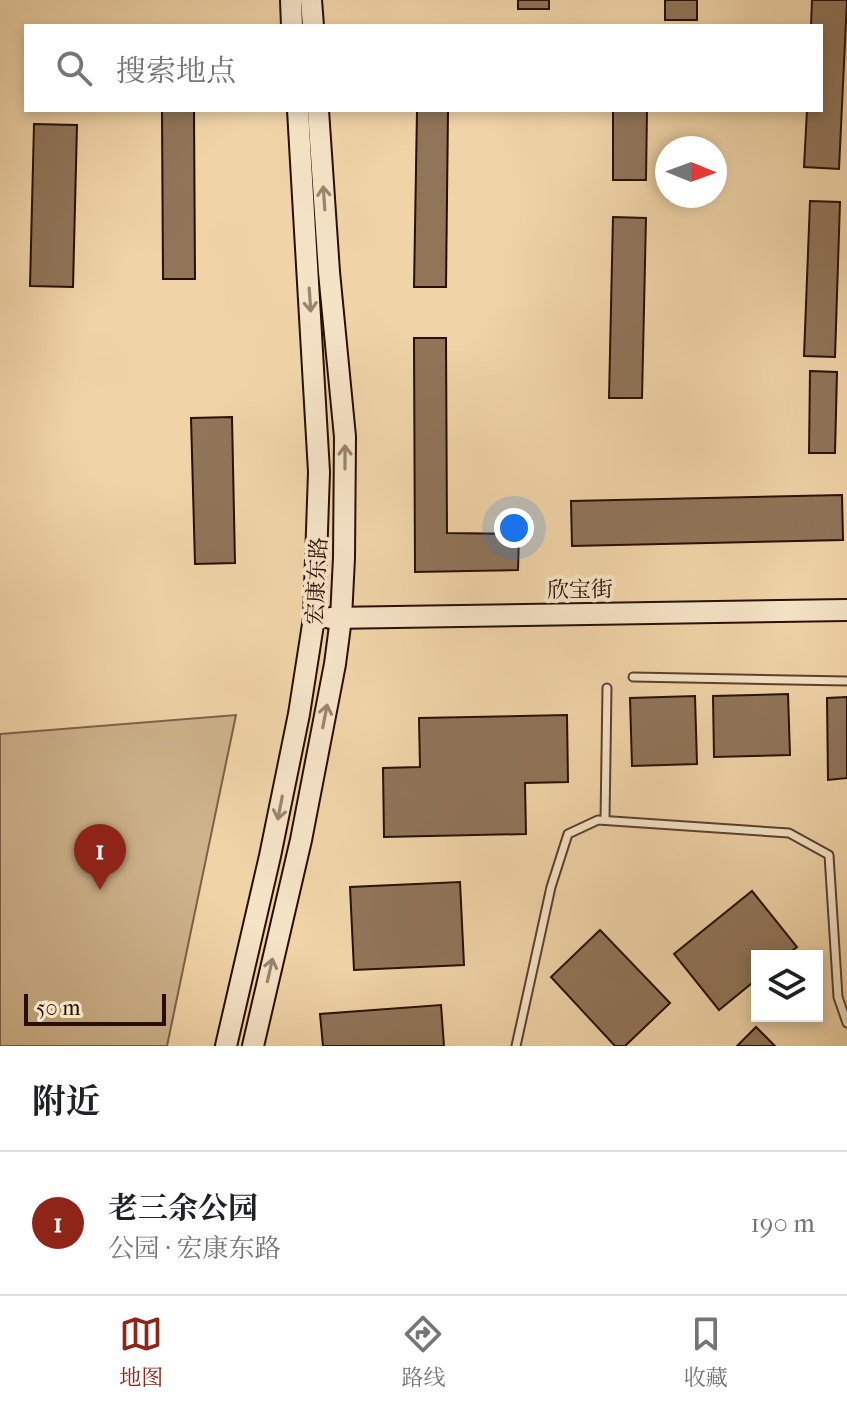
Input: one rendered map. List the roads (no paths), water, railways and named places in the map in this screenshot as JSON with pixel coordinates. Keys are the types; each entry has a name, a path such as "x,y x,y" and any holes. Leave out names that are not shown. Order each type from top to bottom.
{"main road":[{"path":"291,0 292,24"},
{"path":"311,0 313,24"},
{"name":"宏康东路","path":"226,1046 270,856 299,714 314,618 319,472 298,112"},
{"name":"宏康东路","path":"253,1046 301,840 341,618 345,437 318,112"},
{"name":"欣宝街","path":"314,618 847,610"}],"lane":[{"path":"633,677 847,681"},
{"path":"605,820 607,688"},
{"path":"516,1046 551,887 568,834 598,820 789,833 829,855 838,997 847,1023"}],"place":[{"name":"老三余公园","path":"100,890"}]}
